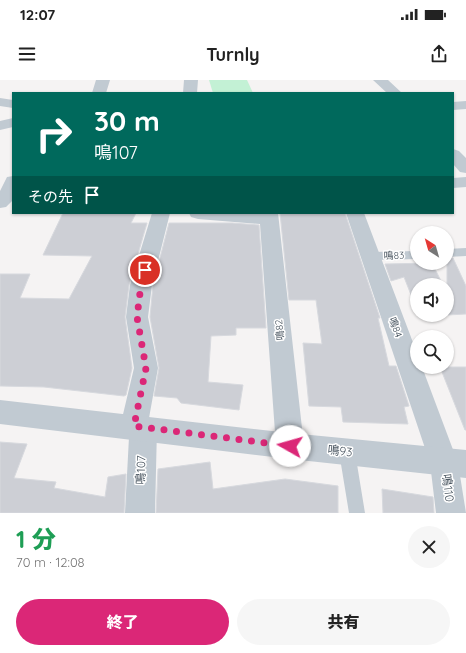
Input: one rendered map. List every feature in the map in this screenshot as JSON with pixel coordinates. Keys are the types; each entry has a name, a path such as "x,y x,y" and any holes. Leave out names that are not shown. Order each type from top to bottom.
{"street":[{"path":"99,92 103,80"},
{"path":"190,92 191,80"},
{"path":"380,80 394,92"},
{"path":"0,102 12,104"},
{"path":"454,106 466,105"},
{"path":"0,126 12,122"},
{"path":"454,155 466,168"},
{"path":"454,183 466,182"},
{"path":"5,198 12,183"},
{"name":"鳴107","path":"140,513 139,427 146,368 137,317 141,285 161,214"},
{"path":"222,214 269,216"},
{"name":"鳴84","path":"355,214 455,464"},
{"name":"鳴82","path":"269,216 290,446"},
{"name":"鳴93","path":"0,412 455,464"},
{"name":"鳴110","path":"451,513 455,464"}],"lane":[{"path":"454,253 466,252"},
{"name":"鳴83","path":"371,256 410,255"},
{"path":"347,452 357,513"}],"green space":[{"path":"209,80 247,80 253,92 213,92"}],"building":[{"path":"63,214 136,214 131,223 147,223 129,285 125,317 132,368 126,395 44,387 0,386 0,274 30,274 20,298 69,299 92,256 43,255"},
{"path":"280,214 345,214 380,318 378,318 389,366 396,366 409,406 404,407 408,424 343,422 341,407 309,406 303,343 322,344 316,300 289,300"},
{"path":"169,223 232,223 259,225 266,328 236,328 236,335 211,336 208,382 243,385 239,410 181,403 177,398 154,396 159,368 150,317 153,285"},
{"path":"454,260 466,286 466,314 454,315 454,278 447,278 447,270 454,270"},
{"path":"410,263 410,270 436,270 440,278 410,278 410,292 404,277 391,281 385,264"},
{"path":"454,367 466,367 465,430 443,374 454,374"},
{"path":"0,442 27,444 14,478 56,482 54,488 105,497 108,477 126,474 124,513 0,513"},
{"path":"210,462 213,489 285,479 338,486 338,513 156,513 158,469"},
{"path":"382,489 433,497 434,513 383,513"}],"route":[{"path":"145,270 141,285 137,317 146,368 134,426 290,446"}]}
